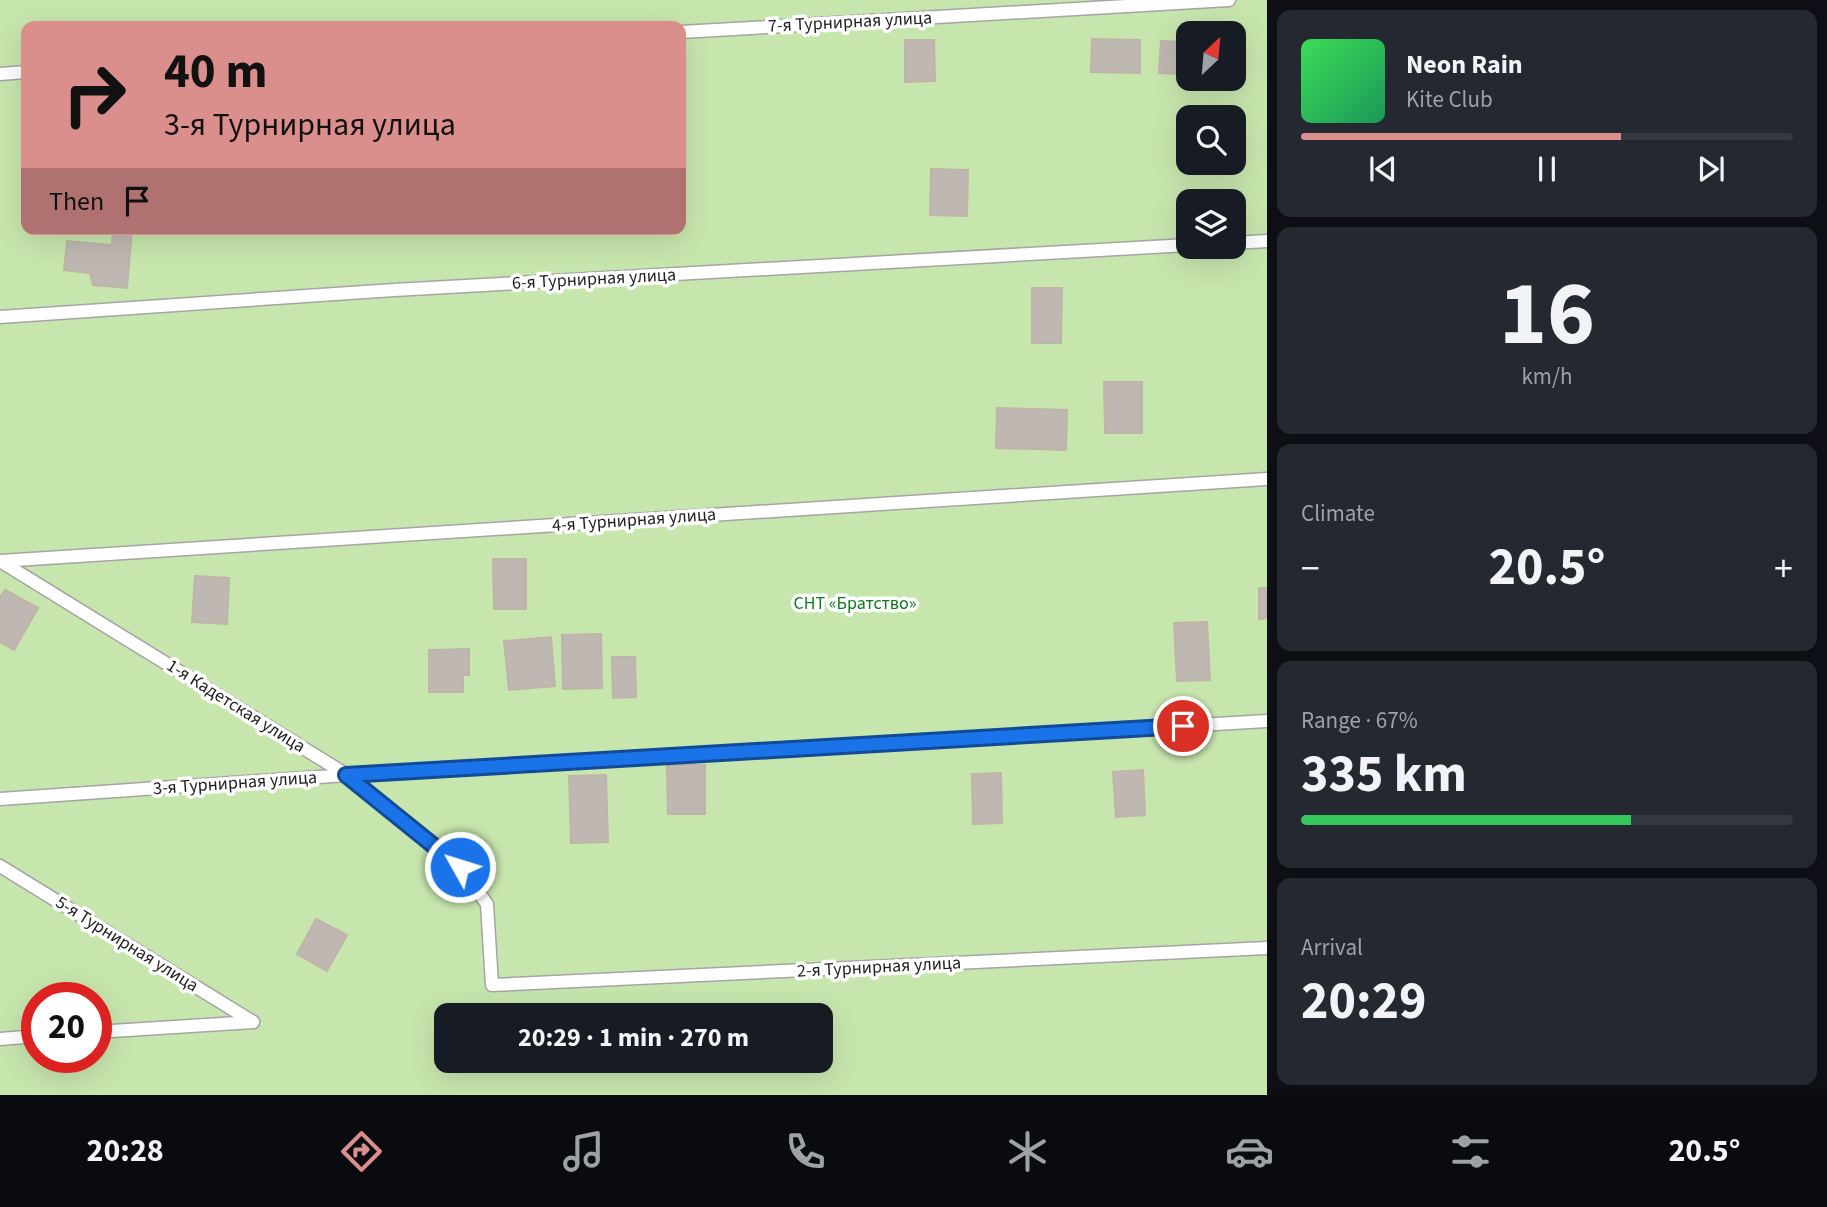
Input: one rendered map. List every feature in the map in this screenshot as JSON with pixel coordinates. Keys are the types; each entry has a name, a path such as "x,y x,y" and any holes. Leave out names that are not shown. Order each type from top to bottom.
{"lane":[{"name":"7-я Турнирная улица","path":"686,32 1229,0"},
{"path":"0,74 21,72"},
{"path":"1246,242 1267,241"},
{"name":"6-я Турнирная улица","path":"0,317 394,290 1176,247"},
{"name":"4-я Турнирная улица","path":"0,561 1267,479"},
{"name":"1-я Кадетская улица","path":"0,561 346,775 460,867 487,904 492,985"},
{"name":"3-я Турнирная улица","path":"0,799 346,775 1267,721"},
{"name":"5-я Турнирная улица","path":"0,866 253,1022 112,1031"},
{"name":"2-я Турнирная улица","path":"492,985 1267,948"},
{"path":"0,1039 21,1037"}],"green space":[{"name":"СНТ «Братство»","path":"0,0 1267,0 1267,1095 0,1095"}],"building":[{"path":"1092,39 1140,40 1140,73 1091,72"},
{"path":"905,40 934,40 935,81 905,82"},
{"path":"1161,41 1176,42 1176,74 1159,73"},
{"path":"931,169 968,170 967,216 930,215"},
{"path":"113,235 131,235 127,288 93,285 90,273 64,270 67,241 112,245"},
{"path":"1032,288 1062,288 1061,343 1032,343"},
{"path":"1104,382 1142,382 1142,433 1105,433"},
{"path":"997,408 1067,410 1066,450 996,448"},
{"path":"493,559 526,559 526,609 494,609"},
{"path":"195,576 229,578 227,624 192,622"},
{"path":"1259,588 1267,588 1267,618 1259,619"},
{"path":"5,590 38,608 14,650 0,642 0,597"},
{"path":"1207,622 1210,680 1177,681 1174,623"},
{"path":"601,634 602,688 563,689 562,635"},
{"path":"551,637 555,686 509,690 504,641"},
{"path":"469,649 469,675 463,675 463,692 429,692 429,650"},
{"path":"612,657 635,657 636,697 613,698"},
{"path":"667,765 705,765 705,814 668,814"},
{"path":"1143,770 1145,815 1116,817 1113,772"},
{"path":"1001,773 1002,823 973,824 972,774"},
{"path":"606,775 608,842 571,843 569,776"},
{"path":"316,919 347,935 327,971 297,954"}],"route":[{"path":"460,867 346,775 1183,726"}]}
